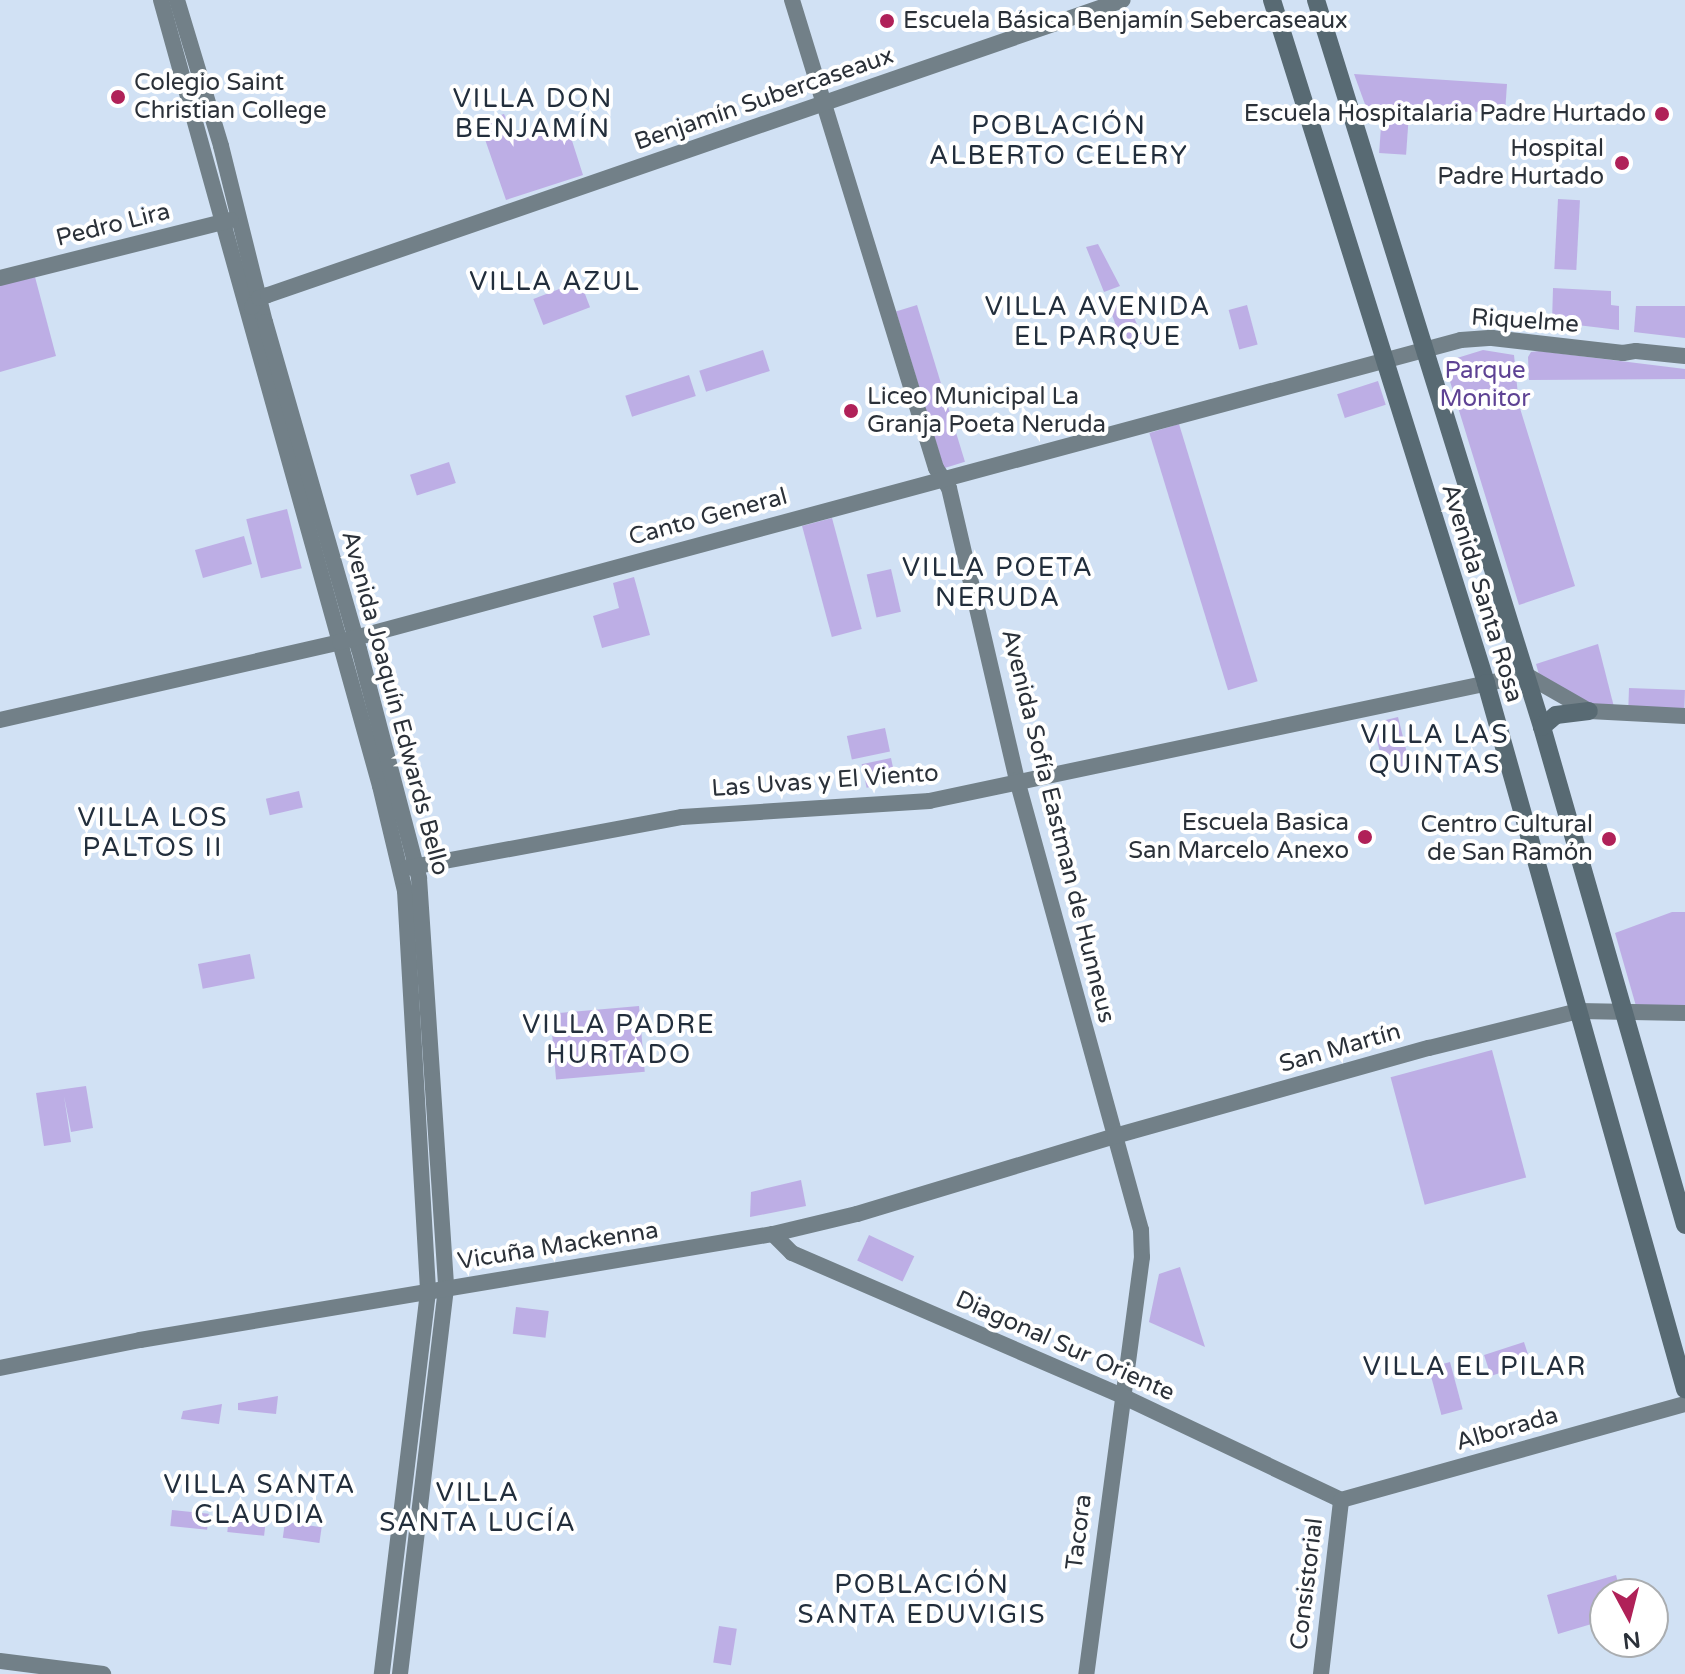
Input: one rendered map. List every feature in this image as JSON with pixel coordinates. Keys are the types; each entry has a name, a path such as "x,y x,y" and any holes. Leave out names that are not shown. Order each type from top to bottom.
{"main road":[{"name":"Avenida Santa Rosa","path":"1272,0 1486,683 1685,1389"},
{"name":"Avenida Santa Rosa","path":"1316,0 1542,727 1685,1225"},
{"path":"1542,727 1556,715 1589,711"}],"street":[{"name":"Avenida Joaquín Edwards Bello","path":"161,0 230,220 259,298 409,868 446,1288 426,1382"},
{"name":"Avenida Joaquín Edwards Bello","path":"177,0 230,220 246,314 348,640"},
{"name":"Avenida Sofía Eastman de Hunneus","path":"792,0 936,468 949,488 1017,780 1143,1248 1122,1396"},
{"name":"Benjamín Subercaseaux","path":"259,298 1123,0"},
{"name":"Pedro Lira","path":"0,278 230,220"},
{"path":"246,314 259,298"},
{"name":"Riquelme","path":"1426,350 1478,338 1685,356"},
{"name":"Canto General","path":"0,720 348,640 1426,350"},
{"name":"Riquelme","path":"1623,353 1641,361 1685,365"},
{"path":"1526,675 1589,711 1685,716"},
{"name":"Las Uvas y El Viento","path":"409,868 682,817 908,804 1526,675"},
{"name":"Avenida Joaquín Edwards Bello","path":"400,1674 409,1596 414,1488 426,1382 428,1292 409,868"},
{"path":"1579,1011 1685,1013"},
{"name":"San Martín","path":"1115,1136 1429,1048 1579,1011"},
{"name":"Vicuña Mackenna","path":"0,1368 140,1340 773,1234 857,1214 1115,1136"},
{"name":"Diagonal Sur Oriente","path":"773,1234 792,1253 1122,1396 1341,1500"},
{"name":"Tacora","path":"1086,1674 1122,1396"},
{"name":"Alborada","path":"1341,1500 1685,1404"},
{"name":"Avenida Joaquín Edwards Bello","path":"382,1674 392,1594 414,1488"},
{"name":"Consistorial","path":"1321,1674 1341,1500"},
{"path":"392,1594 409,1596"},
{"path":"0,1661 49,1671 103,1674"}],"green space":[{"path":"1354,74 1507,84 1505,113 1366,107"},
{"path":"1382,112 1409,114 1406,155 1379,153"},
{"path":"504,114 515,139 566,122 583,175 506,200 479,122"},
{"path":"1558,199 1580,200 1576,270 1554,269"},
{"path":"1098,244 1120,286 1104,292 1086,247"},
{"path":"35,277 56,356 0,372 0,285"},
{"path":"580,281 590,307 543,325 533,299"},
{"path":"1553,288 1611,291 1611,305 1619,306 1619,330 1552,322"},
{"path":"1124,294 1145,343 1124,348 1107,301"},
{"path":"917,305 965,462 944,468 896,311"},
{"path":"1247,305 1258,345 1239,350 1229,310"},
{"path":"1636,306 1685,306 1685,338 1634,332"},
{"path":"763,350 770,371 706,392 699,371"},
{"name":"Parque Monitor","path":"1483,350 1514,355 1519,405 1575,586 1519,605 1444,362"},
{"path":"1531,352 1685,369 1685,379 1529,380 1528,357"},
{"path":"689,375 696,396 632,417 625,396"},
{"path":"1378,381 1386,405 1345,418 1337,394"},
{"path":"1179,424 1258,681 1228,690 1149,433"},
{"path":"449,462 456,483 417,496 410,475"},
{"path":"287,509 302,568 261,578 246,519"},
{"path":"832,518 862,629 832,637 802,526"},
{"path":"244,536 252,564 203,578 195,550"},
{"path":"891,569 901,612 877,617 867,575"},
{"path":"634,577 650,635 602,648 593,616 619,608 613,583"},
{"path":"1598,644 1614,707 1588,705 1540,678 1536,664"},
{"path":"1629,688 1685,690 1684,710 1628,708"},
{"path":"1398,717 1410,765 1385,771 1373,723"},
{"path":"885,728 890,751 852,760 847,736"},
{"path":"891,758 896,781 867,788 862,764"},
{"path":"299,791 303,808 270,815 266,799"},
{"path":"1672,912 1685,912 1685,1008 1636,1006 1615,933"},
{"path":"250,954 255,979 203,989 198,964"},
{"path":"639,1006 645,1072 556,1080 550,1014"},
{"path":"1492,1050 1526,1178 1425,1205 1391,1077"},
{"path":"86,1086 93,1128 71,1132 64,1096 71,1142 44,1146 36,1093"},
{"path":"801,1180 806,1206 750,1217 751,1192"},
{"path":"869,1235 914,1256 902,1282 857,1260"},
{"path":"1180,1267 1205,1347 1149,1322 1159,1274"},
{"path":"516,1307 549,1311 545,1338 513,1334"},
{"path":"1524,1342 1531,1363 1491,1376 1484,1355"},
{"path":"1450,1362 1463,1409 1441,1415 1429,1368"},
{"path":"278,1396 276,1414 238,1410 238,1403"},
{"path":"222,1404 219,1424 181,1419 183,1411"},
{"path":"172,1510 209,1514 207,1530 170,1526"},
{"path":"229,1516 266,1520 264,1536 227,1532"},
{"path":"285,1522 322,1527 319,1543 283,1538"},
{"path":"1589,1583 1589,1625 1558,1634 1547,1595"},
{"path":"719,1626 737,1629 731,1665 713,1663"}],"place":[{"name":"Escuela Básica Benjamín Sebercaseaux","path":"887,21"},
{"name":"Colegio Saint Christian College","path":"118,97"},
{"name":"Escuela Hospitalaria Padre Hurtado","path":"1662,114"},
{"name":"Hospital Padre Hurtado","path":"1622,163"},
{"name":"Liceo Municipal La Granja Poeta Neruda","path":"851,411"},
{"name":"Escuela Basica San Marcelo Anexo","path":"1365,837"},
{"name":"Centro Cultural de San Ramón","path":"1609,839"}],"district":[{"name":"VILLA DON BENJAMÍN","path":"533,114"},
{"name":"POBLACIÓN ALBERTO CELERY","path":"1059,141"},
{"name":"VILLA AZUL","path":"555,282"},
{"name":"VILLA AVENIDA EL PARQUE","path":"1098,322"},
{"name":"VILLA POETA NERUDA","path":"998,583"},
{"name":"VILLA LAS QUINTAS","path":"1435,750"},
{"name":"VILLA LOS PALTOS II","path":"153,833"},
{"name":"VILLA PADRE HURTADO","path":"619,1040"},
{"name":"VILLA EL PILAR","path":"1475,1367"},
{"name":"VILLA SANTA CLAUDIA","path":"260,1500"},
{"name":"VILLA SANTA LUCÍA","path":"478,1508"},
{"name":"POBLACIÓN SANTA EDUVIGIS","path":"922,1600"}]}
